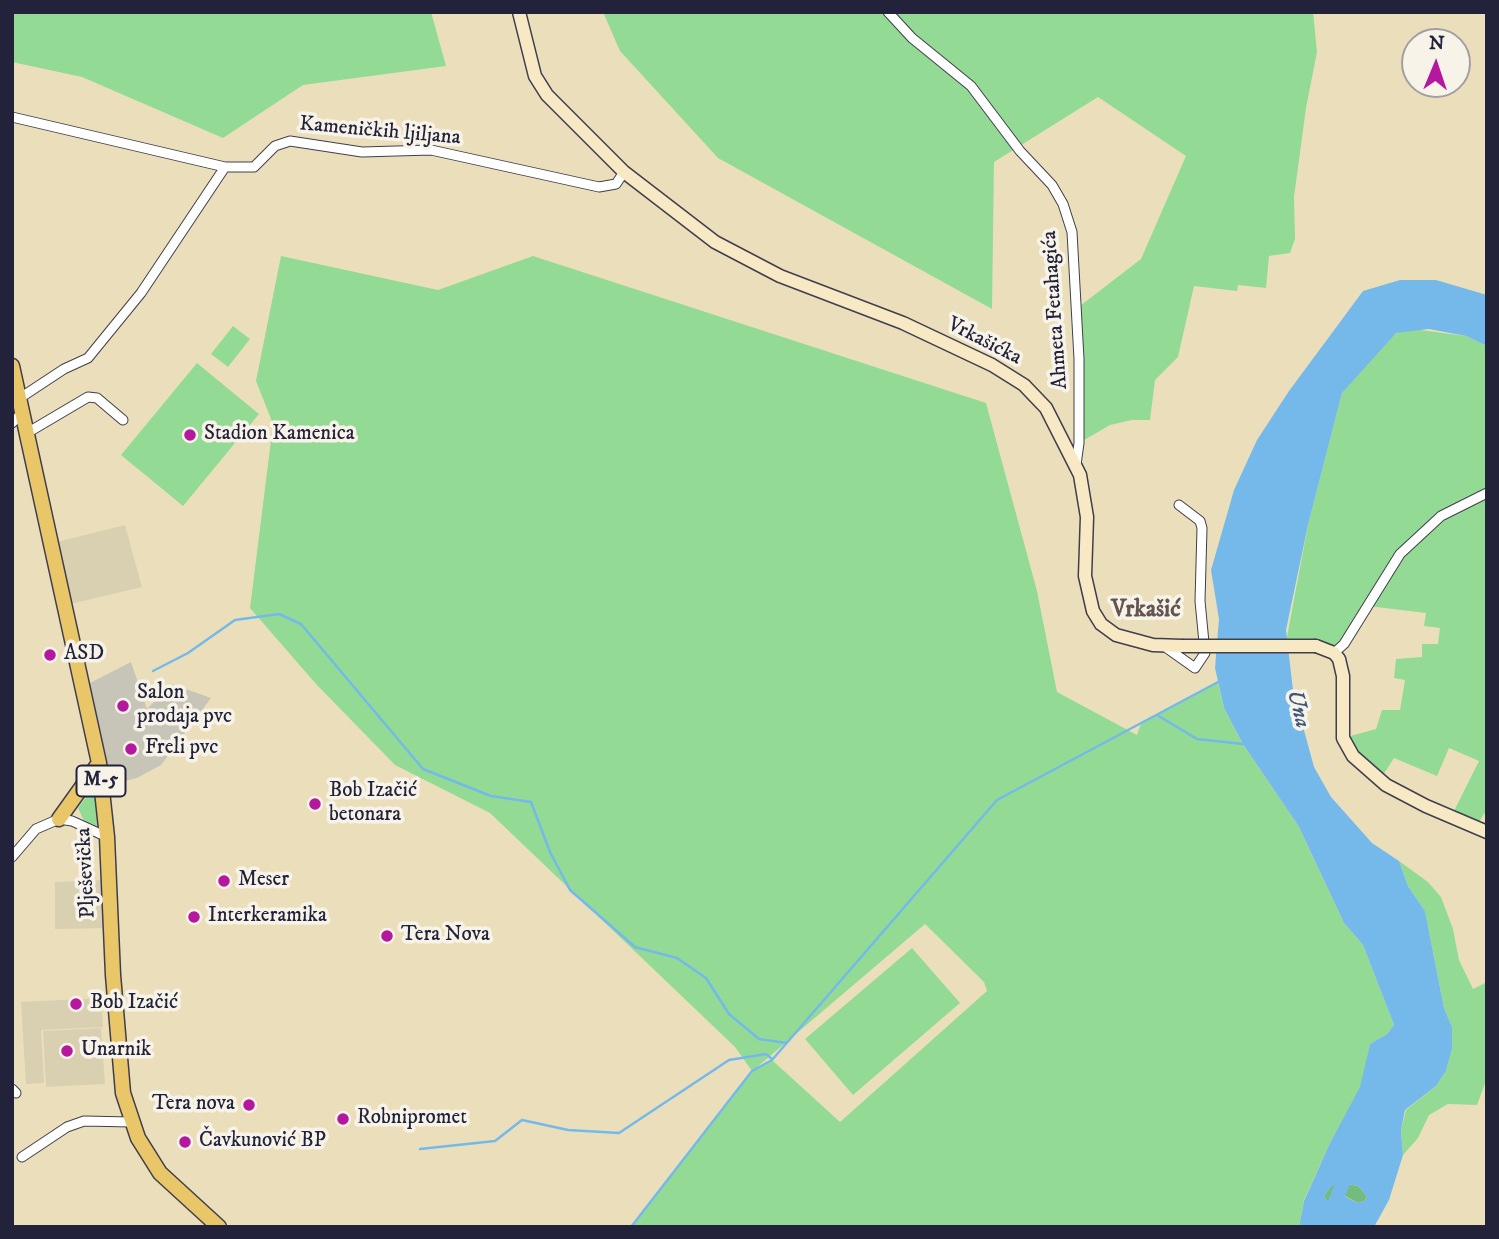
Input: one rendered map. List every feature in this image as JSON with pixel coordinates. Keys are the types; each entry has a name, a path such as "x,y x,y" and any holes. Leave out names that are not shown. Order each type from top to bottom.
{"main road":[{"name":"Plješevička","path":"12,366 18,411 27,433 99,763 107,837 120,1072 131,1122 160,1173 219,1227"},
{"path":"59,819 99,763"}],"street":[{"name":"Vrkašićka","path":"519,12 535,76 547,95 624,172 715,242 757,266 902,323 992,365 1024,385 1046,408 1076,465 1085,495 1085,576 1093,611 1101,624 1115,635 1163,646 1315,646 1334,653"},
{"name":"Ahmeta Fetahagića","path":"888,12 912,38 971,86 1020,151 1052,185 1063,204 1072,232 1079,359 1079,443 1076,465"},
{"name":"Kameničkih ljiljana","path":"12,117 225,167 254,167 275,146 290,141 362,152 431,150 599,187 616,184 624,172"},
{"path":"18,411 64,369 88,358 141,293 225,167"},
{"path":"27,433 88,397 97,398 123,420"},
{"path":"1487,493 1441,516 1400,554 1345,644 1334,653 1343,676 1343,738 1353,757 1385,785 1487,832"},
{"path":"1163,646 1195,668 1205,653 1200,601 1202,528 1200,521 1179,505"},
{"path":"12,857 36,829 59,819 72,821 107,837"},
{"path":"22,1157 67,1127 83,1121 131,1122"}],"shaded area":[{"path":"125,525 142,587 62,606 49,544"},
{"path":"131,662 147,709 172,684 211,698 161,765 137,778 109,785 88,684"},
{"path":"105,880 109,928 55,929 55,882"},
{"name":"Bob Izačić","path":"101,998 103,1027 41,1030 44,1083 26,1084 21,1002"},
{"path":"101,1028 105,1084 46,1087 43,1031"}],"green space":[{"path":"12,12 431,12 446,66 303,85 223,138 82,77 12,62"},
{"path":"603,12 1313,12 1317,52 1294,197 1295,239 1290,253 1269,256 1266,288 1238,285 1237,291 1194,286 1178,357 1155,380 1150,420 1132,420 1110,425 1079,443 1076,309 1141,259 1186,156 1098,97 994,162 992,309 718,158 620,51"},
{"path":"281,256 438,290 533,256 986,403 1037,591 1057,692 1137,735 1141,723 1218,682 1224,708 1243,744 1299,827 1344,923 1363,945 1394,1025 1387,1034 1370,1044 1361,1087 1329,1145 1304,1200 1299,1227 631,1227 752,1071 735,1047 490,813 395,765 316,684 250,608 273,424 256,381","holes":["925,924 984,982 987,991 840,1122 772,1060 756,1068"]},
{"path":"233,326 250,339 228,367 211,354"},
{"path":"1413,329 1466,336 1487,346 1487,809 1476,827 1451,817 1479,761 1449,748 1437,776 1394,758 1380,780 1343,738 1376,729 1382,710 1400,710 1405,680 1394,678 1396,659 1422,657 1422,644 1438,644 1440,628 1424,626 1426,613 1368,606 1334,653 1285,647 1308,525 1342,393 1382,345 1396,333"},
{"name":"Stadion Kamenica","path":"197,363 259,414 183,506 121,455"},
{"path":"96,784 101,832 84,821 78,808"},
{"path":"1399,861 1428,882 1441,897 1453,929 1459,960 1473,989 1487,982 1487,1078 1477,1105 1448,1104 1429,1115 1418,1138 1403,1155 1401,1130 1406,1110 1436,1086 1446,1071 1452,1049 1452,1027 1444,1008 1425,911 1408,886"},
{"path":"912,948 960,1003 853,1095 805,1039"},
{"path":"1341,1183 1358,1186 1367,1196 1365,1201 1358,1203 1345,1196 1336,1196 1328,1203 1324,1196 1332,1185"}],"water":[{"path":"1400,280 1436,280 1487,295 1487,346 1466,336 1429,329 1396,333 1342,393 1308,525 1286,630 1293,690 1314,767 1331,797 1372,843 1399,861 1408,886 1425,911 1444,1008 1452,1027 1452,1049 1446,1071 1436,1086 1405,1110 1401,1130 1403,1155 1389,1200 1374,1227 1299,1227 1304,1201 1329,1145 1360,1087 1370,1044 1387,1034 1394,1025 1363,945 1344,923 1299,827 1243,744 1224,708 1215,668 1219,619 1211,570 1234,490 1257,440 1289,391 1363,291","holes":["1341,1183 1358,1186 1367,1196 1365,1201 1358,1203 1338,1193 1328,1202 1324,1196 1332,1186"]}],"waterway":[{"path":"153,671 188,653 235,620 279,614 301,624 423,769 491,796 531,802 550,852 570,890 635,947 677,958 706,978 729,1014 759,1039 786,1043"},
{"path":"631,1227 752,1071 772,1060 997,800 1218,682"},
{"path":"1157,715 1197,739 1243,744"},
{"path":"420,1149 495,1141 522,1120 568,1130 619,1133 729,1060 766,1054 772,1059"},
{"name":"Una","path":"1325,1227 1363,1134"}],"place":[{"name":"Stadion Kamenica","path":"190,435"},
{"name":"ASD","path":"50,655"},
{"name":"Salon prodaja pvc","path":"123,706"},
{"name":"Freli pvc","path":"131,749"},
{"name":"Bob Izačić betonara","path":"315,804"},
{"name":"Meser","path":"224,881"},
{"name":"Interkeramika","path":"194,917"},
{"name":"Tera Nova","path":"387,936"},
{"name":"Bob Izačić","path":"76,1004"},
{"name":"Unarnik","path":"67,1051"},
{"name":"Tera nova","path":"249,1105"},
{"name":"Robnipromet","path":"343,1119"},
{"name":"Čavkunović BP","path":"185,1142"}],"district":[{"name":"Vrkašić","path":"1146,611"}]}
